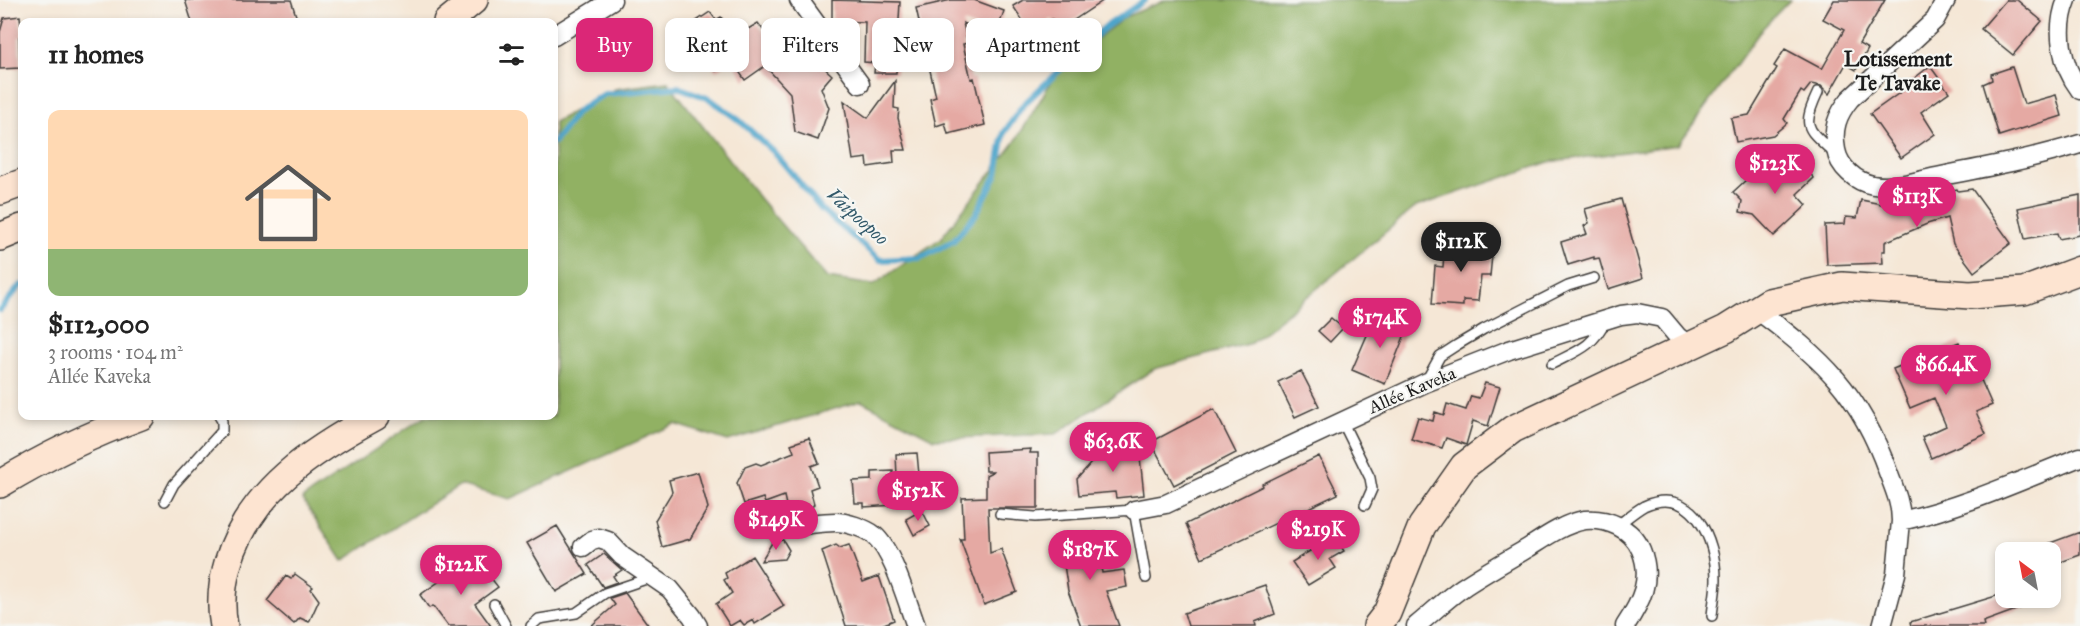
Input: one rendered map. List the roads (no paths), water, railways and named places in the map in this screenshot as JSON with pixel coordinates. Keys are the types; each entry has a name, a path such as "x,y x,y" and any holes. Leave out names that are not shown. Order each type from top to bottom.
{"main road":[{"path":"452,18 474,0"},
{"path":"0,191 18,184"},
{"path":"0,237 18,230"},
{"path":"1377,626 1387,613 1422,525 1464,466 1514,429 1726,329 1769,302 1842,286 1970,295 2024,291 2080,270"},
{"path":"0,484 81,440 131,420"},
{"path":"224,626 222,604 225,572 235,544 254,510 275,485 306,459 369,420"}],"street":[{"path":"558,34 612,0"},
{"path":"799,0 860,84"},
{"path":"1946,0 1935,20 1840,111 1835,124 1834,140 1837,156 1846,170 1856,179 1872,185 1891,186 2080,144"},
{"path":"2067,0 2060,34 2063,55 2075,84 2080,90"},
{"path":"1756,309 1821,362 1850,395 1880,448 1901,509 1896,574 1882,626"},
{"name":"Allée Kaveka","path":"1134,510 1166,504 1425,383 1509,350 1606,319 1637,313 1662,318 1678,337 1690,346"},
{"path":"1901,520 1923,516 1959,504 2080,457"},
{"path":"1416,626 1460,590 1553,532 1583,520 1601,520 1618,525 1640,547 1645,561 1646,585 1640,604 1625,626"},
{"path":"776,524 789,527 836,522 852,525 872,533 882,544 891,563 916,626"},
{"path":"583,547 591,540 599,538 608,541 622,556 670,589 698,626"}],"lane":[{"path":"1818,92 1807,118 1809,128 1837,156"},
{"path":"1425,383 1440,356 1457,345 1568,286 1594,278"},
{"path":"1552,364 1587,346 1598,336 1606,319"},
{"path":"165,501 174,484 222,430 221,420"},
{"path":"1342,421 1370,478 1372,489 1365,505"},
{"path":"1618,525 1645,506 1669,501 1689,508 1704,526 1712,548 1716,579 1712,616"},
{"path":"1134,510 1146,578"},
{"name":"Allée Kaveka","path":"1000,514 1035,518 1134,510"},
{"path":"531,626 539,619 576,613 604,593 652,577"},
{"path":"494,604 506,626"}],"waterway":[{"name":"Vaipoopoo","path":"558,137 577,112 605,94 678,87 710,99 740,121 774,152 822,210 880,260 920,258 953,241 976,214 997,174 1004,133 1023,105 1104,28 1145,0"},
{"name":"Vaipoopoo","path":"0,310 18,288"}],"district":[{"name":"Lotissement Te Tavake","path":"1898,71"}]}
